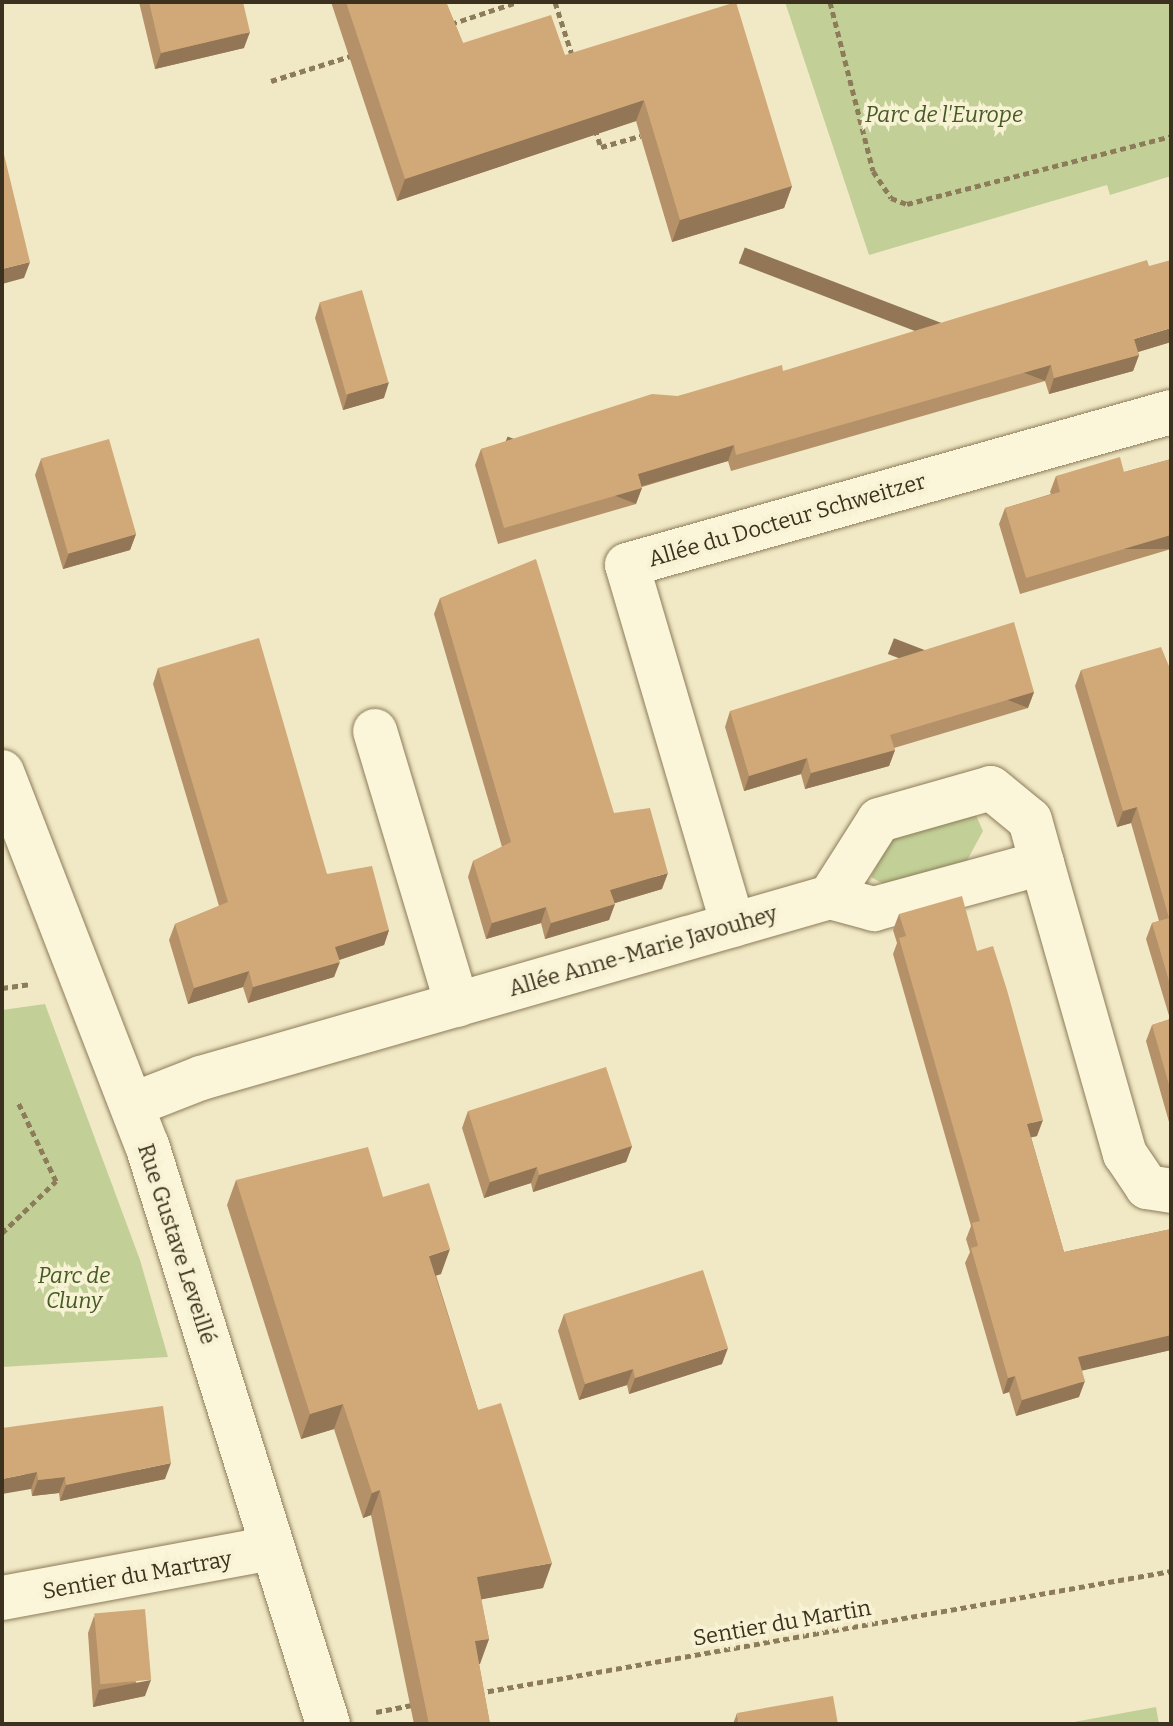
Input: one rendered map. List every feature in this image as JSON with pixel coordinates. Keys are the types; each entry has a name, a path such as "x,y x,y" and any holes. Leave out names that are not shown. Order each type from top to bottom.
{"street":[{"name":"Allée du Docteur Schweitzer","path":"733,925 627,565 1171,412"},
{"path":"375,731 457,1005"},
{"name":"Rue Gustave Leveillé","path":"2,772 132,1105 328,1724"},
{"path":"1042,863 874,909 830,897 879,820 991,788 1030,820 1125,1154 1147,1187 1171,1191"},
{"name":"Allée Anne-Marie Javouhey","path":"132,1105 201,1078 830,897"},
{"name":"Sentier du Martray","path":"2,1598 272,1548"}],"path":[{"path":"445,26 517,2"},
{"path":"555,2 578,74"},
{"path":"830,2 873,171 891,198 907,204 1171,136"},
{"path":"271,81 358,53"},
{"path":"592,118 601,147 640,136"},
{"path":"2,1233 56,1181 18,1102"},
{"name":"Sentier du Martin","path":"459,1696 1171,1571"},
{"path":"398,1707 429,1702"}],"green space":[{"name":"Parc de l'Europe","path":"785,2 1171,2 1171,176 1110,195 1107,185 869,255"},
{"path":"974,811 983,831 964,866 889,887 871,877 892,836"},
{"name":"Parc de Cluny","path":"45,1004 140,1260 168,1357 2,1367 2,1010"},
{"path":"1156,1707 1159,1724 1063,1724"}],"building":[{"path":"149,2 243,2 250,32 161,53"},
{"path":"346,2 446,2 463,43 551,15 565,55 736,2 792,186 680,220 644,100 405,179"},
{"path":"2,146 30,262 2,269"},
{"path":"1147,260 1149,266 1171,260 1171,328 1134,339 1139,355 1054,378 1051,365 736,455 734,445 638,474 642,488 504,528 481,449 652,394 678,396 782,365 783,371"},
{"path":"362,290 388,382 346,394 320,302"},
{"path":"109,439 136,534 68,554 41,459"},
{"path":"1120,457 1124,472 1171,459 1171,535 1026,578 1005,508 1060,492 1056,476"},
{"path":"536,559 614,813 650,808 668,873 610,890 615,904 551,923 546,907 492,923 473,861 511,842 440,598"},
{"path":"1014,622 1034,692 890,735 895,750 811,773 807,758 749,776 730,711"},
{"path":"259,638 327,874 372,866 389,930 335,947 340,962 253,987 249,971 194,988 175,924 228,902 158,668"},
{"path":"1161,647 1171,671 1171,988 1152,923 1169,918 1137,807 1123,811 1081,670"},
{"path":"962,896 977,951 993,946 1007,990 1043,1120 1027,1124 1064,1252 1171,1229 1171,1335 1078,1357 1085,1381 1022,1400 1015,1376 1008,1378 971,1248 978,1246 972,1223 980,1221 899,938 906,936 899,914"},
{"path":"1171,1019 1171,1092 1152,1025"},
{"path":"606,1067 632,1146 539,1175 537,1167 490,1182 468,1111"},
{"path":"368,1147 383,1197 429,1183 450,1249 429,1256 478,1410 501,1403 552,1563 477,1577 489,1639 475,1641 490,1724 429,1724 380,1490 372,1493 343,1404 310,1414 236,1180"},
{"path":"703,1270 728,1348 635,1378 633,1369 585,1384 564,1314"},
{"path":"163,1406 171,1463 66,1485 65,1477 38,1480 37,1472 2,1479 2,1428"},
{"path":"145,1609 151,1680 100,1684 94,1613"},
{"path":"833,1696 838,1724 739,1724 737,1713"}]}
